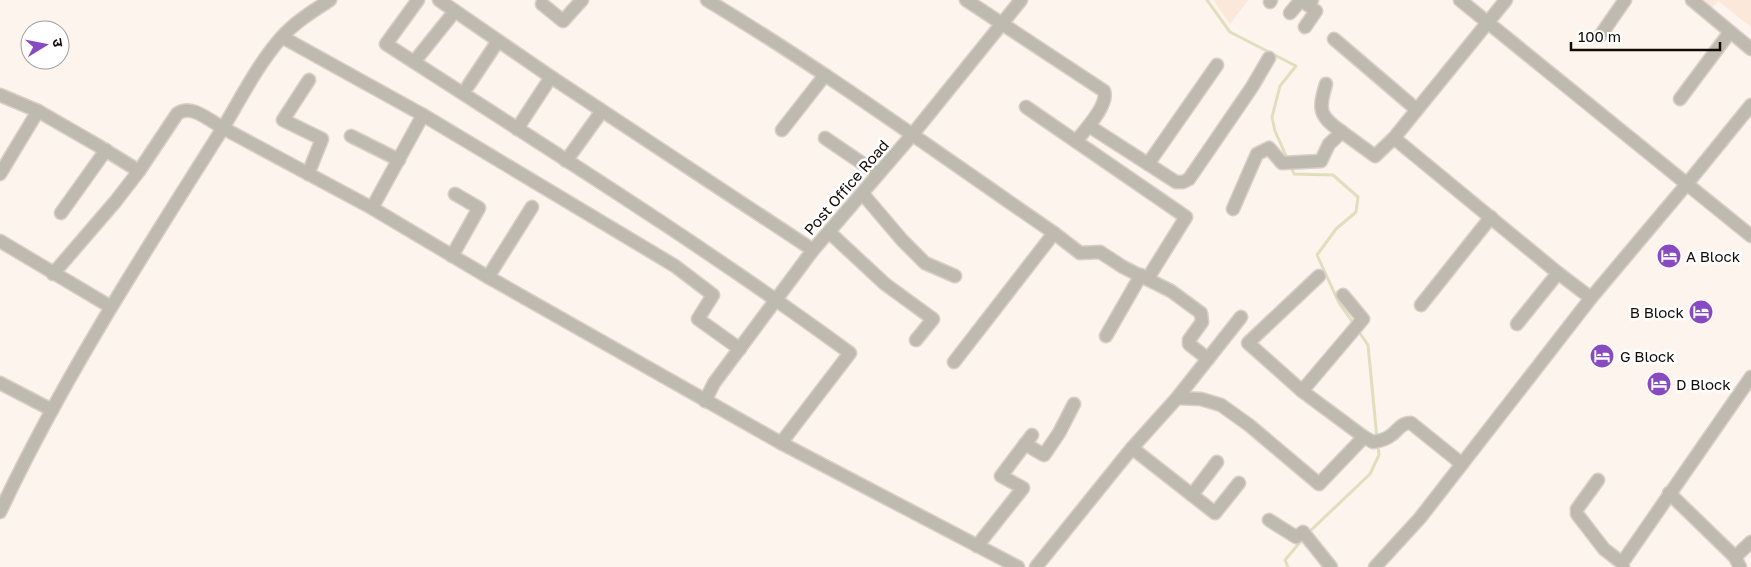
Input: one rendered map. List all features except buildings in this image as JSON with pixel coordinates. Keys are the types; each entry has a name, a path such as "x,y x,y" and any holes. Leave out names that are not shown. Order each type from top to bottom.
{"street":[{"path":"0,512 52,410 110,307 248,85 282,37 299,20 330,0"},
{"path":"418,0 386,44 777,299 850,353 781,443"},
{"path":"439,0 551,78 813,250"},
{"path":"542,4 563,22 582,0"},
{"path":"707,0 757,30 825,76 1054,233 1080,253 1100,252 1123,267 1171,291 1201,313 1202,322 1188,342 1190,346 1208,359"},
{"path":"966,0 1104,91 1105,100 1089,126 1076,141"},
{"name":"Post Office Road","path":"705,401 714,383 813,250 912,136 1021,0"},
{"path":"1290,13 1301,0 1310,2 1316,11 1305,27"},
{"path":"1460,0 1751,236"},
{"path":"1326,84 1320,105 1323,115 1331,124 1375,156 1394,138 1506,0"},
{"path":"1600,36 1625,0"},
{"path":"1692,0 1751,49"},
{"path":"414,62 455,11"},
{"path":"1680,99 1730,32"},
{"path":"282,37 423,115 675,266 713,294 698,319 740,349"},
{"path":"1334,39 1416,109"},
{"path":"468,86 498,41"},
{"path":"1089,126 1176,182 1183,182 1189,179 1252,87 1269,58"},
{"path":"1148,164 1216,65"},
{"path":"782,130 825,76"},
{"path":"517,129 551,78"},
{"path":"308,174 322,139 283,120 309,80"},
{"path":"0,95 38,111 139,171"},
{"path":"1375,567 1420,518 1591,298 1751,105"},
{"path":"1026,107 1186,217 1144,276 1106,336"},
{"path":"53,274 115,202 178,114 183,110 191,109 372,208 488,277 705,401 1018,567"},
{"path":"0,174 38,111"},
{"path":"566,161 602,111"},
{"path":"372,208 423,115"},
{"path":"1232,209 1257,154 1269,148 1288,162 1321,161 1328,144 1342,132"},
{"path":"351,136 398,160"},
{"path":"825,138 878,174"},
{"path":"1394,138 1591,298"},
{"path":"62,212 106,150"},
{"path":"862,193 902,240 925,263 955,276"},
{"path":"452,256 479,208 455,194"},
{"path":"488,277 532,207"},
{"path":"1421,305 1491,218"},
{"path":"829,232 885,284 933,319 916,340"},
{"path":"954,362 1054,233"},
{"path":"0,241 110,307"},
{"path":"1518,324 1558,273"},
{"path":"1319,276 1248,342 1302,391 1373,439"},
{"path":"1302,391 1363,319 1343,295"},
{"path":"1036,567 1132,448 1177,398 1241,317"},
{"path":"1598,480 1577,509 1577,514 1604,549 1622,565 1669,493 1751,377"},
{"path":"0,383 52,410"},
{"path":"1177,398 1201,399 1221,405 1249,425 1319,484 1373,439 1393,434 1402,424 1411,422 1462,464"},
{"path":"977,546 1023,488 1001,476 1029,440 1044,456 1074,404"},
{"path":"1132,448 1215,513 1239,483"},
{"path":"1192,495 1217,462"},
{"path":"1669,493 1738,562 1751,542"},
{"path":"1269,520 1296,537 1306,536 1331,567"}],"shaded area":[{"path":"1213,0 1248,0 1230,24"},
{"path":"1702,0 1751,0 1751,27 1718,1 1711,8"}],"waterway":[{"path":"1207,0 1230,32 1296,66 1280,86 1272,117 1275,131 1288,160"},
{"path":"1290,165 1294,174 1333,175 1358,197 1356,212 1336,229 1317,255 1339,303 1354,324"},
{"path":"1357,329 1368,345 1377,439"},
{"path":"1308,533 1370,474 1379,455 1378,445"},
{"path":"1288,567 1285,560 1302,540"}],"place":[{"name":"A Block","path":"1669,256"},
{"name":"B Block","path":"1701,312"},
{"name":"G Block","path":"1602,356"},
{"name":"D Block","path":"1659,384"}]}
